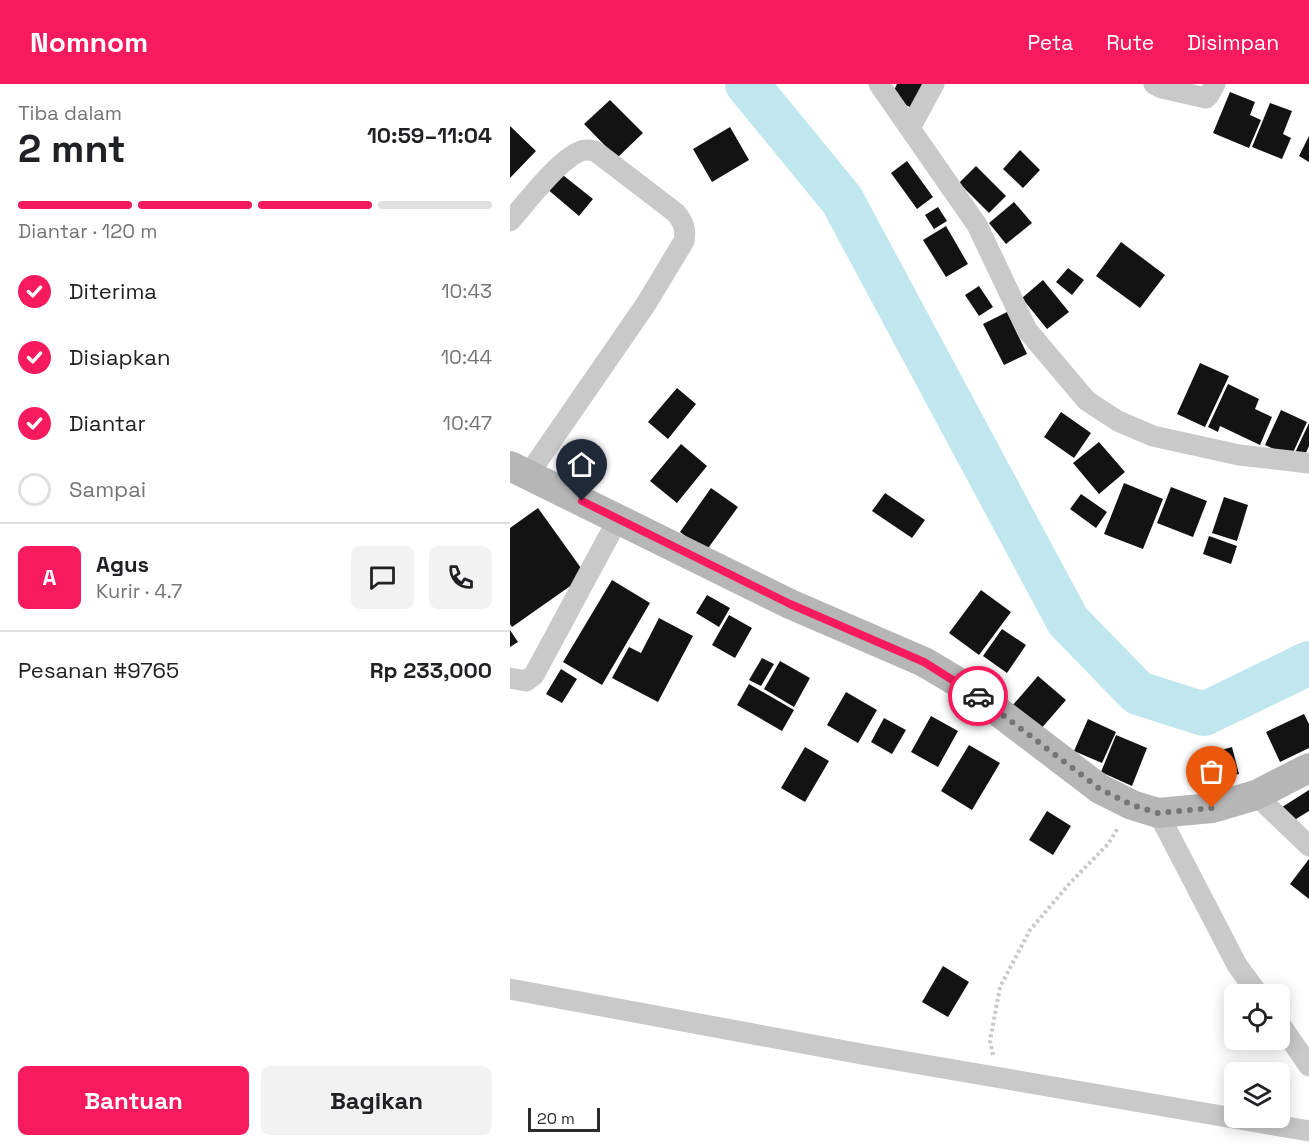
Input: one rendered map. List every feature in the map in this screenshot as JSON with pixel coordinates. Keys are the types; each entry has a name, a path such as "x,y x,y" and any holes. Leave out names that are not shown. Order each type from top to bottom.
{"street":[{"path":"879,84 977,225 1027,330 1087,401 1118,421 1153,436 1239,455 1309,463"},
{"path":"910,128 933,84"},
{"path":"1154,84 1206,98 1215,84"},
{"path":"510,221 560,165 584,149 595,151 676,213 684,224 686,233 684,241 646,304 519,470 790,604 924,662 974,693 1100,789 1145,809 1212,808 1256,795 1309,768"},
{"path":"510,678 526,681 534,675 618,519"},
{"path":"1256,795 1309,846"},
{"path":"1145,809 1237,965 1251,984"},
{"path":"510,990 1309,1131"},
{"path":"1290,1038 1309,1066"}],"path":[{"path":"997,1077 990,1041 1000,987 1030,930 1070,883 1145,809"}],"building":[{"path":"897,84 923,84 912,108 890,98"},
{"path":"1230,92 1255,102 1250,115 1261,120 1249,148 1213,133"},
{"path":"610,100 643,133 617,158 584,124"},
{"path":"1270,103 1292,111 1283,134 1291,138 1282,159 1252,147"},
{"path":"510,126 536,151 510,178"},
{"path":"730,127 749,160 712,182 693,149"},
{"path":"1309,136 1309,162 1299,156"},
{"path":"1020,150 1040,170 1023,188 1003,169"},
{"path":"907,161 933,197 917,209 891,173"},
{"path":"976,166 1006,196 989,213 959,183"},
{"path":"559,172 593,199 579,216 546,188"},
{"path":"1014,202 1032,223 1006,244 989,223"},
{"path":"938,207 947,221 934,229 925,215"},
{"path":"946,226 968,264 946,277 923,240"},
{"path":"1121,242 1165,275 1140,308 1096,276"},
{"path":"1068,268 1084,280 1072,295 1056,282"},
{"path":"1043,280 1069,312 1047,329 1022,298"},
{"path":"979,286 993,307 979,316 965,295"},
{"path":"1007,312 1027,354 1004,365 983,324"},
{"path":"1200,363 1229,376 1205,427 1177,414"},
{"path":"1228,384 1259,399 1255,409 1272,417 1260,445 1220,426 1218,432 1208,427"},
{"path":"677,388 696,404 668,439 648,422"},
{"path":"1281,410 1307,422 1291,457 1265,445"},
{"path":"1061,412 1091,433 1074,458 1044,437"},
{"path":"1309,423 1309,446 1303,459 1294,455"},
{"path":"1099,442 1125,472 1099,494 1073,463"},
{"path":"681,444 707,466 677,503 650,481"},
{"path":"1124,483 1163,499 1143,549 1104,534"},
{"path":"1171,487 1207,501 1193,537 1157,523"},
{"path":"711,488 738,507 706,551 680,532"},
{"path":"885,493 925,520 912,538 872,511"},
{"path":"1081,494 1107,512 1096,528 1070,509"},
{"path":"1224,497 1248,505 1237,541 1212,533"},
{"path":"538,508 586,575 512,627 510,624 510,528"},
{"path":"1209,536 1237,546 1231,564 1203,554"},
{"path":"612,580 650,603 602,685 563,662"},
{"path":"981,590 1011,612 979,655 949,633"},
{"path":"707,595 730,608 719,627 696,613"},
{"path":"729,615 752,628 735,658 712,645"},
{"path":"659,618 693,636 658,702 612,678 629,647 641,653"},
{"path":"1002,629 1026,645 1007,673 983,656"},
{"path":"510,630 518,642 510,647"},
{"path":"762,658 774,664 761,686 749,680"},
{"path":"780,661 810,678 794,707 764,689"},
{"path":"561,669 577,679 562,703 546,694"},
{"path":"1038,676 1066,700 1040,730 1012,706"},
{"path":"749,684 794,710 782,731 737,705"},
{"path":"846,692 877,710 858,743 827,725"},
{"path":"1304,714 1309,724 1309,748 1280,762 1266,732"},
{"path":"931,716 958,731 938,767 911,752"},
{"path":"884,718 906,730 892,754 871,742"},
{"path":"1088,719 1116,732 1102,763 1074,751"},
{"path":"1116,735 1147,748 1132,786 1101,772"},
{"path":"969,745 1000,763 972,810 941,791"},
{"path":"805,747 829,761 805,802 781,788"},
{"path":"1232,747 1239,774 1198,784 1192,758"},
{"path":"1309,790 1309,811 1288,824 1279,809"},
{"path":"1047,811 1071,826 1053,855 1029,840"},
{"path":"1309,859 1309,899 1290,884"},
{"path":"943,966 969,982 948,1017 922,1002"}],"waterway":[{"path":"747,84 842,200 1068,621 1138,693 1204,714 1309,663"}],"way so far":[{"path":"978,696 1100,789 1132,805 1158,813 1212,808"}],"route":[{"path":"582,501 790,604 924,662 978,696"}]}
